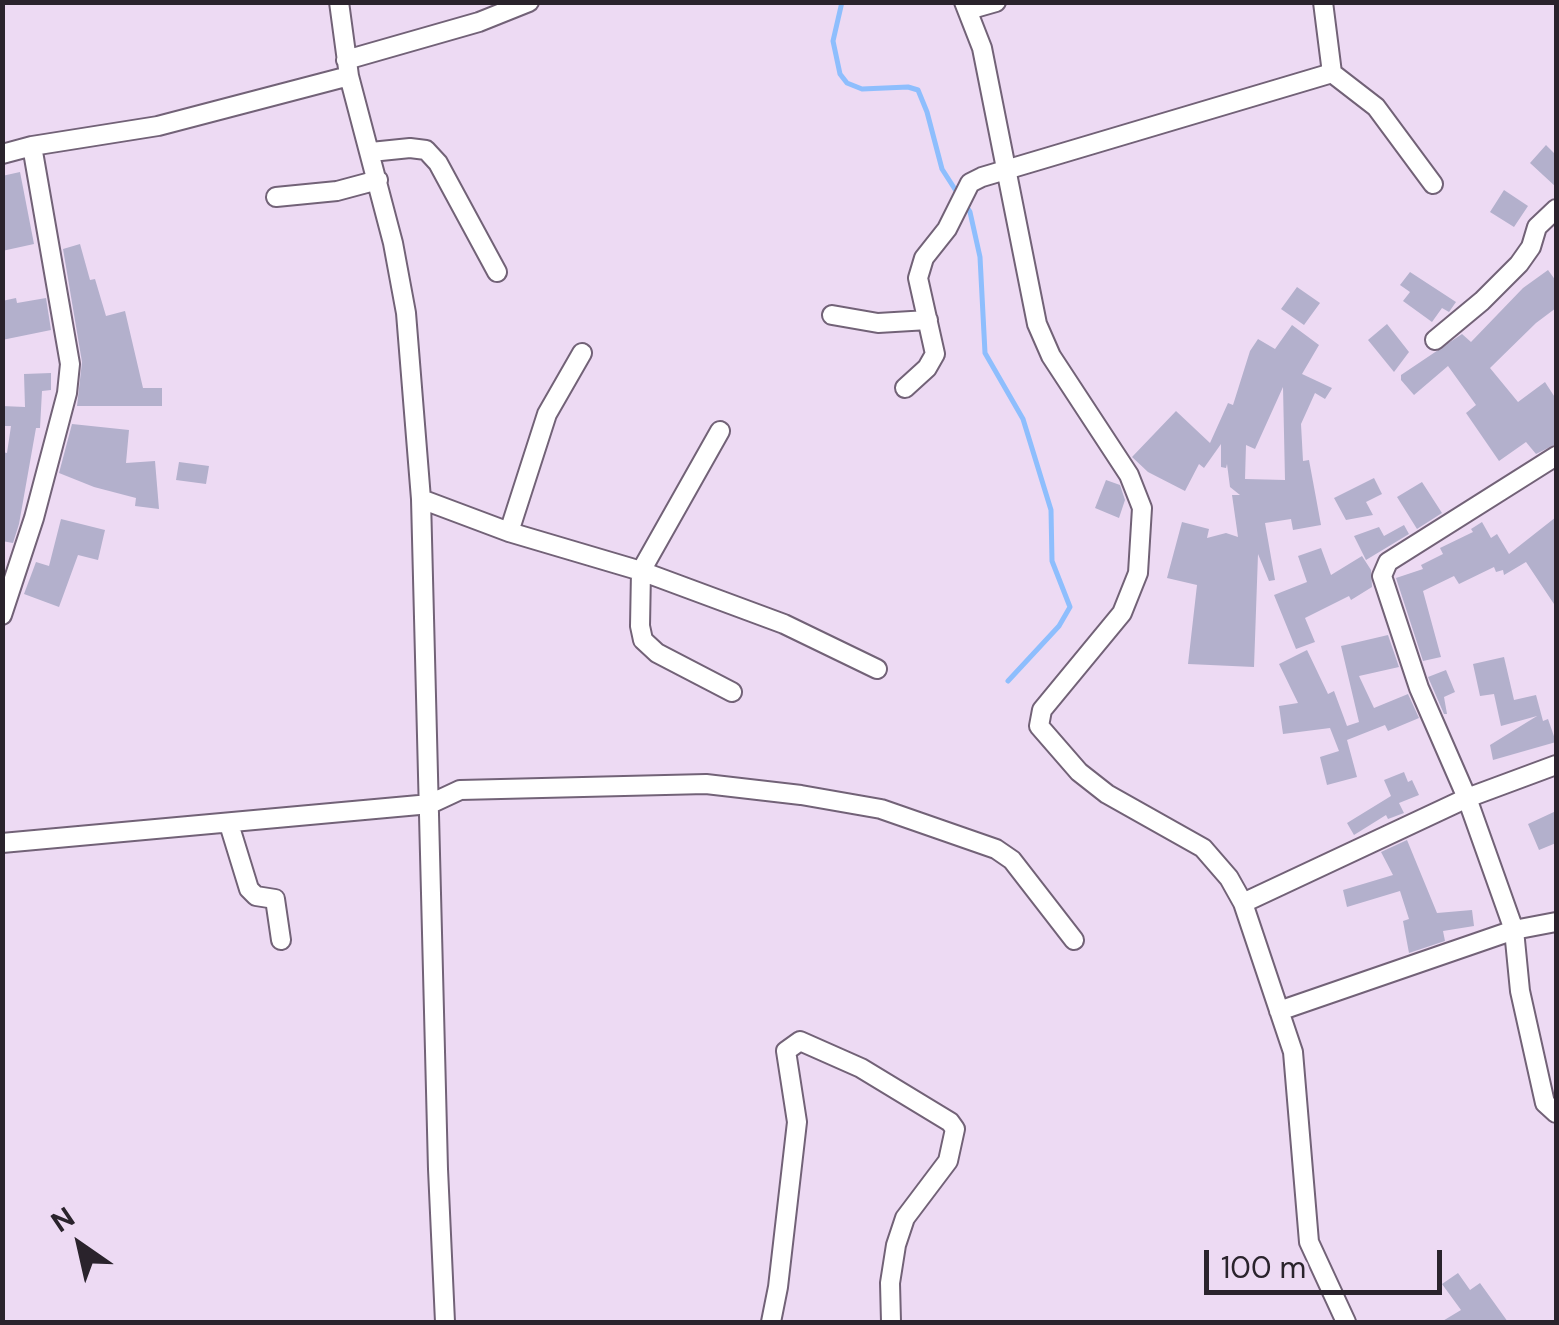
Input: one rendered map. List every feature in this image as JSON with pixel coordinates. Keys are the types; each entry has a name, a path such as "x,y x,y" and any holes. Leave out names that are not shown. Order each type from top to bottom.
{"street":[{"path":"339,2 347,68 378,180 406,313 421,499 445,1322"},
{"path":"2,154 158,126 347,68 529,2"},
{"path":"996,2 966,6 982,48 1037,324 1051,356 1128,476 1142,508 1138,573 1122,613 1042,710 1040,726 1080,772 1107,794 1203,848 1229,878 1243,902 1293,1052 1309,1242 1346,1322"},
{"path":"1323,2 1332,73 1376,106 1433,184"},
{"path":"905,388 928,368 935,354 918,278 924,258 947,229 970,183 1332,73"},
{"path":"2,614 48,465 67,393 70,364 32,146"},
{"path":"371,152 426,150 438,163 497,272"},
{"path":"276,197 338,192 378,180"},
{"path":"1435,340 1519,264 1538,227 1556,208"},
{"path":"832,315 878,323 928,320"},
{"path":"508,532 546,414 582,352"},
{"path":"720,432 642,571 640,626 644,640 657,653 732,692"},
{"path":"1556,456 1388,562 1382,576 1418,688 1466,798 1514,930 1520,990 1544,1102 1556,1114"},
{"path":"421,499 508,532 642,571 784,624 876,669"},
{"path":"1243,902 1466,798 1556,765"},
{"path":"2,843 430,804 460,790 706,784 881,809 996,849 1012,860 1074,940"},
{"path":"229,824 249,888 256,896 275,899 281,940"},
{"path":"1279,1011 1514,930 1556,922"},
{"path":"771,1322 797,1122 786,1051 800,1041 861,1068 950,1122 955,1129 948,1161 905,1218 900,1232 890,1283 890,1322"}],"building":[{"path":"1546,145 1556,155 1556,187 1530,163"},
{"path":"20,172 34,244 2,251 2,176"},
{"path":"1504,190 1528,206 1514,227 1490,212"},
{"path":"80,244 106,316 125,311 143,388 162,388 162,406 77,406 82,362 63,249"},
{"path":"1548,270 1556,281 1556,308 1490,368 1518,402 1545,382 1556,399 1556,444 1536,454 1526,442 1499,461 1466,413 1476,405 1448,366 1414,395 1401,375 1462,334 1471,342 1523,288"},
{"path":"1410,272 1456,302 1449,312 1442,308 1432,322 1403,301 1410,292 1400,285"},
{"path":"1297,287 1320,303 1304,325 1281,309"},
{"path":"16,298 17,303 46,298 51,330 2,340 2,301"},
{"path":"1387,324 1409,352 1394,372 1368,340"},
{"path":"1292,325 1319,345 1302,374 1332,388 1325,399 1315,393 1301,424 1303,461 1309,460 1321,525 1293,530 1291,519 1265,523 1275,580 1269,581 1258,554 1254,667 1188,664 1197,585 1167,578 1182,522 1209,529 1207,538 1226,533 1238,537 1232,495 1240,495 1230,487 1227,464 1226,468 1221,467 1221,444 1204,468 1199,464 1185,491 1148,472 1132,457 1176,411 1210,443 1228,403 1233,405 1250,351 1258,339 1275,349","holes":["1283,387 1285,480 1245,479 1246,445 1255,449"]},
{"path":"51,373 51,390 42,391 40,428 36,428 19,524 13,543 2,541 2,452 7,453 11,426 2,426 2,406 25,407 24,374"},
{"path":"72,424 129,430 126,463 155,461 159,509 135,506 136,498 59,473"},
{"path":"179,462 209,466 206,484 176,480"},
{"path":"1374,478 1382,494 1366,502 1373,515 1346,520 1334,498"},
{"path":"1106,480 1120,485 1125,500 1119,518 1095,508"},
{"path":"1422,482 1442,513 1417,529 1397,497"},
{"path":"1556,517 1556,607 1526,562 1504,575 1503,570 1496,572 1494,567 1459,584 1454,576 1423,591 1441,657 1423,661 1396,578 1423,569 1421,565 1443,554 1440,548 1473,532 1471,529 1482,522 1491,538 1497,534 1509,554"},
{"path":"61,519 105,530 98,560 78,555 59,607 24,594 36,562 49,566"},
{"path":"1404,525 1409,534 1366,560 1354,536 1379,527 1384,536"},
{"path":"1321,548 1331,575 1362,556 1371,570 1372,587 1305,618 1315,642 1296,649 1274,595 1307,582 1298,556"},
{"path":"1388,635 1399,667 1359,676 1374,708 1408,694 1419,718 1388,731 1385,725 1347,740 1357,777 1327,785 1320,757 1339,751 1330,728 1283,734 1279,706 1298,703 1279,664 1307,650 1328,694 1334,691 1347,726 1359,722 1341,646"},
{"path":"1504,657 1514,700 1536,695 1543,721 1548,719 1556,742 1493,760 1490,745 1537,716 1501,726 1494,694 1480,696 1473,664"},
{"path":"1446,670 1455,692 1444,697 1444,714 1428,677"},
{"path":"1404,772 1419,795 1399,803 1404,813 1388,819 1386,815 1354,835 1347,823 1391,796 1384,780"},
{"path":"1556,811 1556,843 1539,850 1528,824"},
{"path":"1407,840 1437,913 1472,910 1474,926 1443,931 1445,941 1409,953 1403,921 1409,919 1400,891 1347,907 1343,890 1393,875 1381,852"},
{"path":"1458,1273 1470,1290 1480,1283 1508,1322 1441,1322 1461,1310 1442,1284"}],"waterway":[{"path":"842,2 833,41 840,74 847,83 862,89 918,90 942,169 958,194"},
{"path":"964,203 970,212 980,257 985,353 1023,419 1051,510 1052,561 1070,607 1059,626 1008,681"}]}
